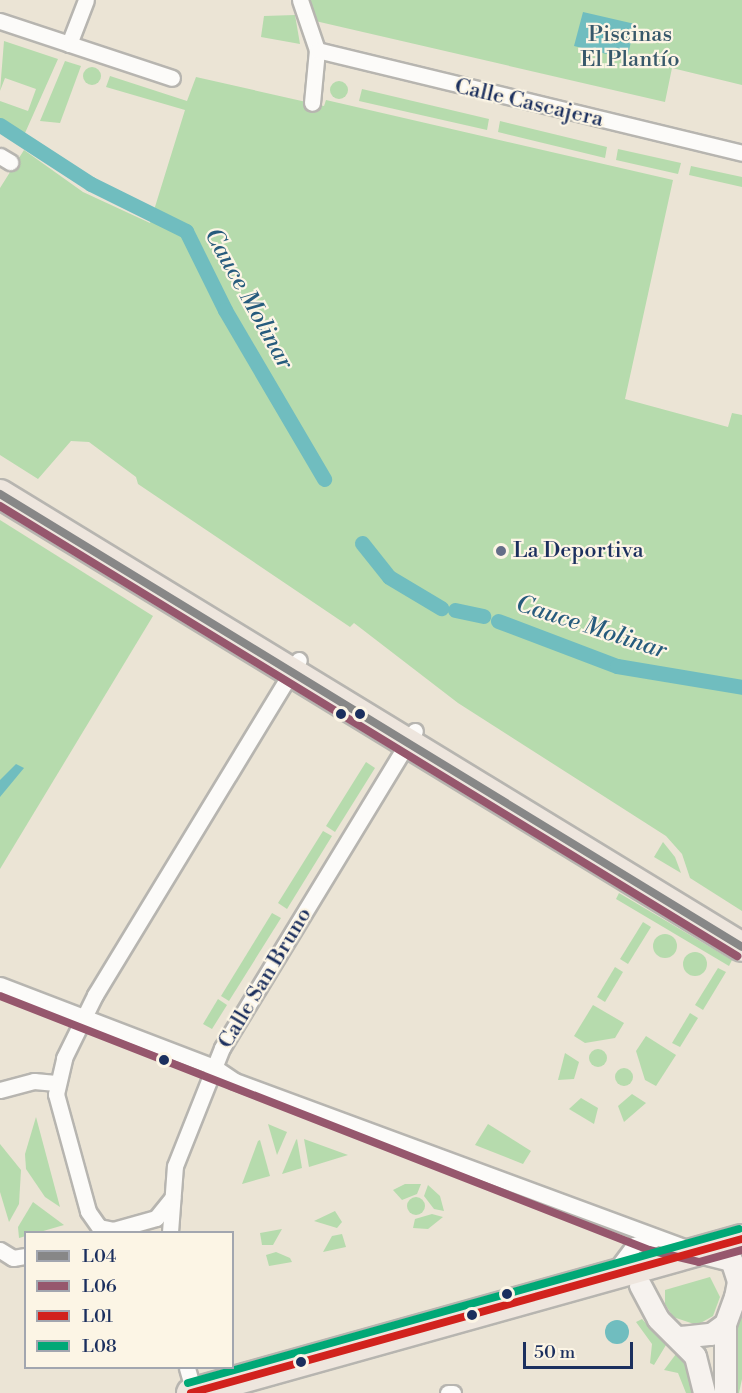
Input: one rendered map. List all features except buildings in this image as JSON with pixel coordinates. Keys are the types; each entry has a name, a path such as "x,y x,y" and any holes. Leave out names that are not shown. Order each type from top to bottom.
{"highway":[{"path":"2,494 297,667 742,947"},
{"path":"411,737 742,930"},
{"path":"193,1393 699,1252 738,1252"},
{"path":"256,1393 628,1272 738,1252"}],"main road":[{"path":"725,1393 725,1324 737,1288 738,1252"},
{"path":"628,1272 658,1319 680,1337 700,1368 704,1393"},
{"path":"680,1337 711,1334 725,1324"}],"street":[{"path":"69,44 86,0"},
{"path":"300,0 317,50 312,103"},
{"path":"0,21 172,78"},
{"name":"Calle Cascajera","path":"317,50 742,153"},
{"path":"173,1195 163,1213 131,1226 110,1231 99,1227 90,1216 56,1083 72,1036 83,1017 297,667"},
{"name":"Calle San Bruno","path":"170,1231 175,1166 214,1067 411,737"},
{"path":"0,986 214,1067 235,1081 653,1240 699,1252"},
{"path":"60,1009 72,1036"},
{"path":"0,1090 34,1081 56,1083"},
{"path":"86,1231 90,1216"},
{"path":"131,1226 147,1231"},
{"path":"628,1272 638,1242 653,1240"},
{"path":"0,1251 13,1258 24,1256"},
{"path":"187,1369 193,1393"},
{"path":"448,1393 453,1393"}],"green space":[{"name":"Piscinas El Plantío","path":"305,0 742,0 742,85 672,68 665,102 311,20"},
{"path":"295,15 300,44 261,37 264,16"},
{"path":"4,41 58,59 25,133 0,121 0,101 28,111 36,89 5,78 0,91"},
{"path":"65,61 81,66 60,123 40,121"},
{"path":"92,67 98,70 101,76 98,82 92,85 86,82 83,76 86,70"},
{"name":"La Deportiva","path":"110,76 187,101 196,77 324,106 326,100 673,180 625,399 728,427 732,413 742,415 742,911 690,878 682,854 666,836 458,703 354,623 350,627 138,484 136,477 89,442 71,441 38,479 0,455 0,188 24,150 83,192 150,223 185,110 106,87"},
{"path":"339,81 345,84 348,90 345,96 339,99 333,96 330,90 333,84"},
{"path":"362,89 489,119 487,130 359,101"},
{"path":"500,121 607,147 605,158 498,132"},
{"path":"618,149 681,163 678,174 616,160"},
{"path":"691,166 742,177 742,187 689,175"},
{"path":"0,520 153,616 0,869"},
{"path":"366,762 375,768 335,832 326,826"},
{"path":"323,831 332,836 287,909 278,903"},
{"path":"663,842 675,857 681,873 654,857"},
{"path":"619,893 732,960 729,966 616,899"},
{"path":"272,913 281,918 229,1001 221,996"},
{"path":"643,922 651,927 628,964 620,959"},
{"path":"665,934 670,935 676,941 676,951 670,957 665,958 660,957 654,951 653,946 654,941 660,935"},
{"path":"695,952 700,953 706,959 706,969 700,975 695,976 690,975 684,969 683,964 684,959 690,953"},
{"path":"615,967 623,972 605,1002 597,997"},
{"path":"718,968 726,972 703,1010 695,1005"},
{"path":"218,999 227,1005 212,1029 203,1024"},
{"path":"593,1005 624,1023 615,1038 585,1043 574,1036"},
{"path":"690,1013 698,1018 680,1047 672,1043"},
{"path":"646,1036 676,1055 656,1086 645,1080 636,1051"},
{"path":"598,1049 604,1052 607,1058 604,1064 598,1067 592,1064 589,1058 592,1052"},
{"path":"565,1053 579,1062 574,1079 558,1080"},
{"path":"620,1068 628,1068 633,1073 631,1084 620,1086 615,1081 615,1073"},
{"path":"632,1094 646,1103 624,1122 618,1106"},
{"path":"581,1098 598,1108 594,1124 569,1109"},
{"path":"36,1117 60,1207 45,1197 26,1169 25,1154"},
{"path":"268,1124 287,1132 277,1155"},
{"path":"488,1124 531,1151 523,1164 475,1145"},
{"path":"304,1139 348,1155 309,1167"},
{"path":"260,1140 270,1176 242,1184 258,1141"},
{"path":"296,1140 302,1168 282,1174"},
{"path":"0,1144 21,1170 19,1204 9,1222 0,1192"},
{"path":"405,1184 421,1184 417,1194 402,1200 393,1190"},
{"path":"428,1185 440,1196 444,1211 434,1209 424,1196"},
{"path":"416,1197 422,1200 425,1206 422,1212 416,1215 410,1212 407,1206 410,1200"},
{"path":"33,1202 64,1225 43,1231 24,1231 24,1237 19,1238 18,1227"},
{"path":"335,1211 342,1222 337,1228 314,1221"},
{"path":"432,1214 443,1217 428,1229 413,1228 415,1219"},
{"path":"282,1229 273,1245 262,1245 260,1233"},
{"path":"342,1234 346,1247 323,1252 332,1236"},
{"path":"276,1252 290,1258 292,1262 269,1266 266,1255"},
{"path":"710,1277 720,1297 713,1316 697,1325 673,1317 665,1304 665,1290"},
{"path":"742,1313 742,1379 739,1393 732,1393 733,1335"},
{"path":"642,1319 666,1345 654,1365 650,1363 652,1344 636,1322"},
{"path":"676,1354 688,1366 694,1393 686,1393 678,1373 664,1370"}],"water":[{"path":"583,12 635,24 627,59 574,46"},
{"path":"16,764 24,768 0,797 0,780"},
{"path":"617,1320 626,1323 629,1332 626,1341 617,1344 608,1341 605,1332 608,1323"}],"waterway":[{"name":"Cauce Molinar","path":"0,125 91,184 186,231 225,310 324,479"},
{"name":"Cauce Molinar","path":"362,543 389,577 441,608"},
{"name":"Cauce Molinar","path":"455,610 483,616"},
{"name":"Cauce Molinar","path":"498,621 617,666 742,687"}],"transit line":[{"name":"L04","path":"0,494 742,947"},
{"name":"L06","path":"0,506 737,956"},
{"name":"L06","path":"0,996 649,1250 699,1262 742,1250"},
{"name":"L08","path":"188,1383 739,1229"},
{"name":"L01","path":"191,1393 742,1239"}],"place":[{"name":"La Deportiva","path":"501,551"}]}
